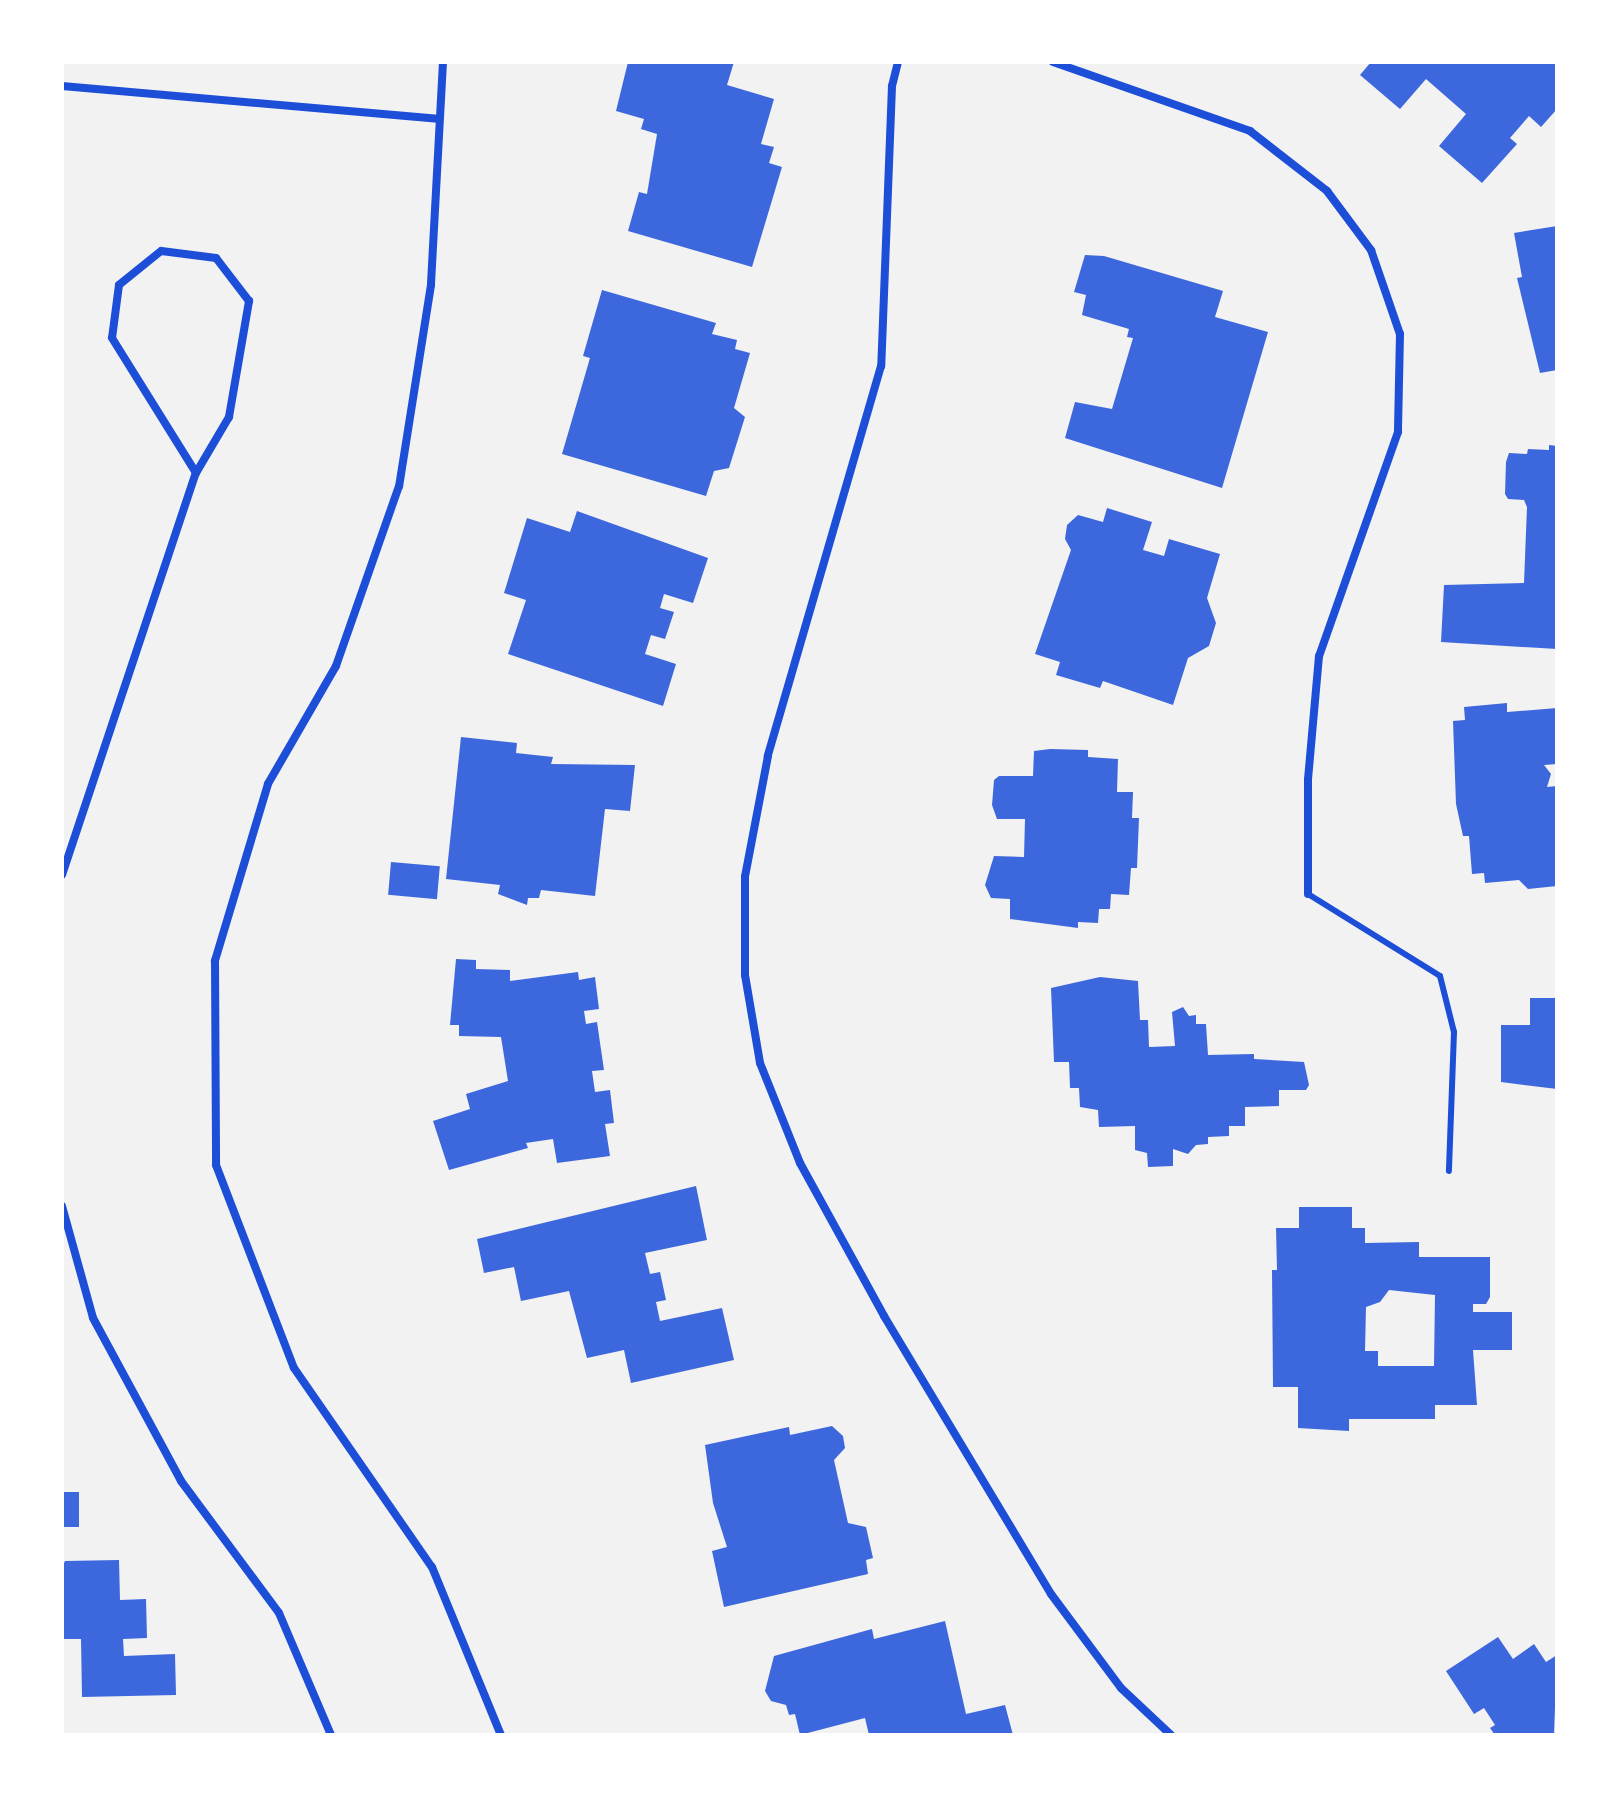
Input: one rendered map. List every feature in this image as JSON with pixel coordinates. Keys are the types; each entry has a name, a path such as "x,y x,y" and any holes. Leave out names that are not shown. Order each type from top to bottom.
{"street":[{"path":"443,62 431,285 399,486 336,666 268,784 215,961 216,1165 294,1368 432,1567 501,1735"},
{"path":"898,62 892,86 881,366 768,756 745,877 745,975 760,1063 800,1163 884,1316 1051,1594 1121,1688 1171,1735"},
{"path":"1053,62 1250,131 1327,191 1371,250 1400,334 1398,432 1319,656 1308,780 1308,894"},
{"path":"62,86 438,119"},
{"path":"62,875 196,473 229,417 249,301 216,258 161,251 119,285 112,338 196,473"},
{"path":"62,1206 93,1318 181,1481 279,1613 331,1735"}],"lane":[{"path":"1308,894 1440,976 1454,1032 1449,1171"}],"building":[{"path":"628,62 734,62 727,85 774,99 761,144 774,147 769,163 782,167 752,267 628,231 639,192 647,194 657,134 641,129 644,119 616,111"},
{"path":"1371,62 1557,62 1557,109 1541,127 1529,116 1510,138 1517,144 1482,183 1439,146 1466,114 1426,79 1400,109 1360,75"},
{"path":"1557,226 1557,370 1540,373 1517,278 1522,277 1514,233"},
{"path":"1085,255 1104,256 1223,291 1215,317 1268,332 1222,488 1065,438 1075,402 1112,409 1133,338 1127,337 1129,329 1082,315 1086,295 1074,292"},
{"path":"602,290 716,323 712,334 737,340 735,349 750,353 734,408 745,417 729,468 714,471 706,496 562,454 590,358 583,356"},
{"path":"1549,445 1557,446 1557,649 1441,642 1444,585 1524,583 1527,507 1524,500 1508,499 1505,494 1506,462 1509,453 1527,454 1528,449 1549,450"},
{"path":"1107,508 1152,522 1143,550 1164,556 1169,539 1220,554 1207,598 1216,623 1209,646 1188,658 1173,705 1103,681 1100,688 1056,675 1060,662 1035,654 1071,550 1065,539 1067,525 1078,515 1103,522"},
{"path":"577,511 708,558 693,603 664,594 660,608 674,612 665,639 651,635 645,654 676,664 663,706 508,654 526,600 504,593 527,518 570,532"},
{"path":"1507,703 1507,712 1557,708 1557,764 1544,765 1551,774 1547,787 1557,786 1557,886 1528,889 1519,880 1485,883 1484,873 1472,874 1469,836 1463,836 1456,804 1453,721 1465,720 1464,707"},
{"path":"461,737 517,743 516,753 553,757 551,764 635,765 630,811 605,809 595,896 541,890 539,898 528,898 527,905 498,894 500,885 446,879"},
{"path":"1088,750 1088,757 1118,759 1117,792 1133,792 1132,818 1139,818 1137,868 1131,868 1129,895 1111,894 1110,909 1099,909 1098,923 1078,922 1078,928 1010,919 1010,899 991,898 985,885 994,856 1024,857 1025,819 997,819 992,805 994,780 999,776 1033,776 1034,751"},
{"path":"391,862 440,866 437,899 388,895"},
{"path":"456,959 476,960 476,969 510,970 510,981 578,972 579,980 595,977 599,1009 584,1011 586,1024 597,1022 604,1070 592,1071 595,1092 610,1090 614,1123 605,1124 610,1156 557,1163 553,1139 526,1143 528,1148 449,1170 433,1121 470,1109 466,1094 508,1081 501,1037 459,1036 459,1025 450,1025"},
{"path":"1100,977 1138,981 1140,1020 1148,1020 1149,1047 1175,1046 1172,1012 1183,1007 1189,1016 1196,1015 1196,1024 1206,1024 1208,1055 1254,1054 1254,1059 1304,1062 1309,1085 1306,1090 1279,1090 1279,1106 1245,1107 1245,1126 1229,1126 1229,1136 1208,1137 1208,1144 1196,1145 1188,1154 1173,1149 1173,1166 1148,1167 1147,1153 1135,1150 1135,1126 1099,1127 1098,1110 1080,1107 1079,1088 1070,1088 1069,1062 1054,1062 1051,988"},
{"path":"1530,998 1557,998 1557,1089 1501,1082 1501,1025 1530,1025"},
{"path":"696,1186 707,1240 645,1253 650,1274 660,1272 666,1300 656,1302 660,1321 722,1308 734,1360 631,1383 624,1350 587,1358 569,1291 521,1301 514,1267 484,1273 477,1239"},
{"path":"1299,1207 1352,1207 1352,1228 1365,1228 1365,1243 1419,1242 1419,1257 1490,1257 1490,1297 1486,1304 1473,1304 1473,1312 1512,1312 1512,1350 1473,1350 1477,1405 1435,1405 1435,1419 1349,1419 1349,1431 1298,1428 1298,1387 1273,1387 1272,1270 1277,1270 1276,1228 1299,1228","holes":["1389,1290 1435,1295 1434,1366 1378,1366 1378,1351 1365,1351 1366,1307 1380,1302"]},
{"path":"832,1426 843,1436 845,1448 834,1460 848,1523 866,1527 873,1558 866,1560 868,1574 724,1607 712,1551 727,1547 713,1503 705,1445 789,1427 790,1435"},
{"path":"62,1492 79,1492 79,1527 62,1527"},
{"path":"119,1560 120,1600 146,1599 147,1638 123,1639 124,1656 175,1654 176,1695 82,1697 81,1639 62,1639 62,1567 65,1561"},
{"path":"945,1621 966,1714 1005,1705 1013,1735 869,1735 865,1718 800,1735 795,1714 789,1715 786,1705 771,1701 765,1691 774,1656 872,1629 874,1639"},
{"path":"1498,1637 1513,1659 1534,1644 1546,1662 1557,1655 1554,1735 1495,1735 1490,1728 1495,1725 1484,1708 1474,1714 1446,1671"}]}
